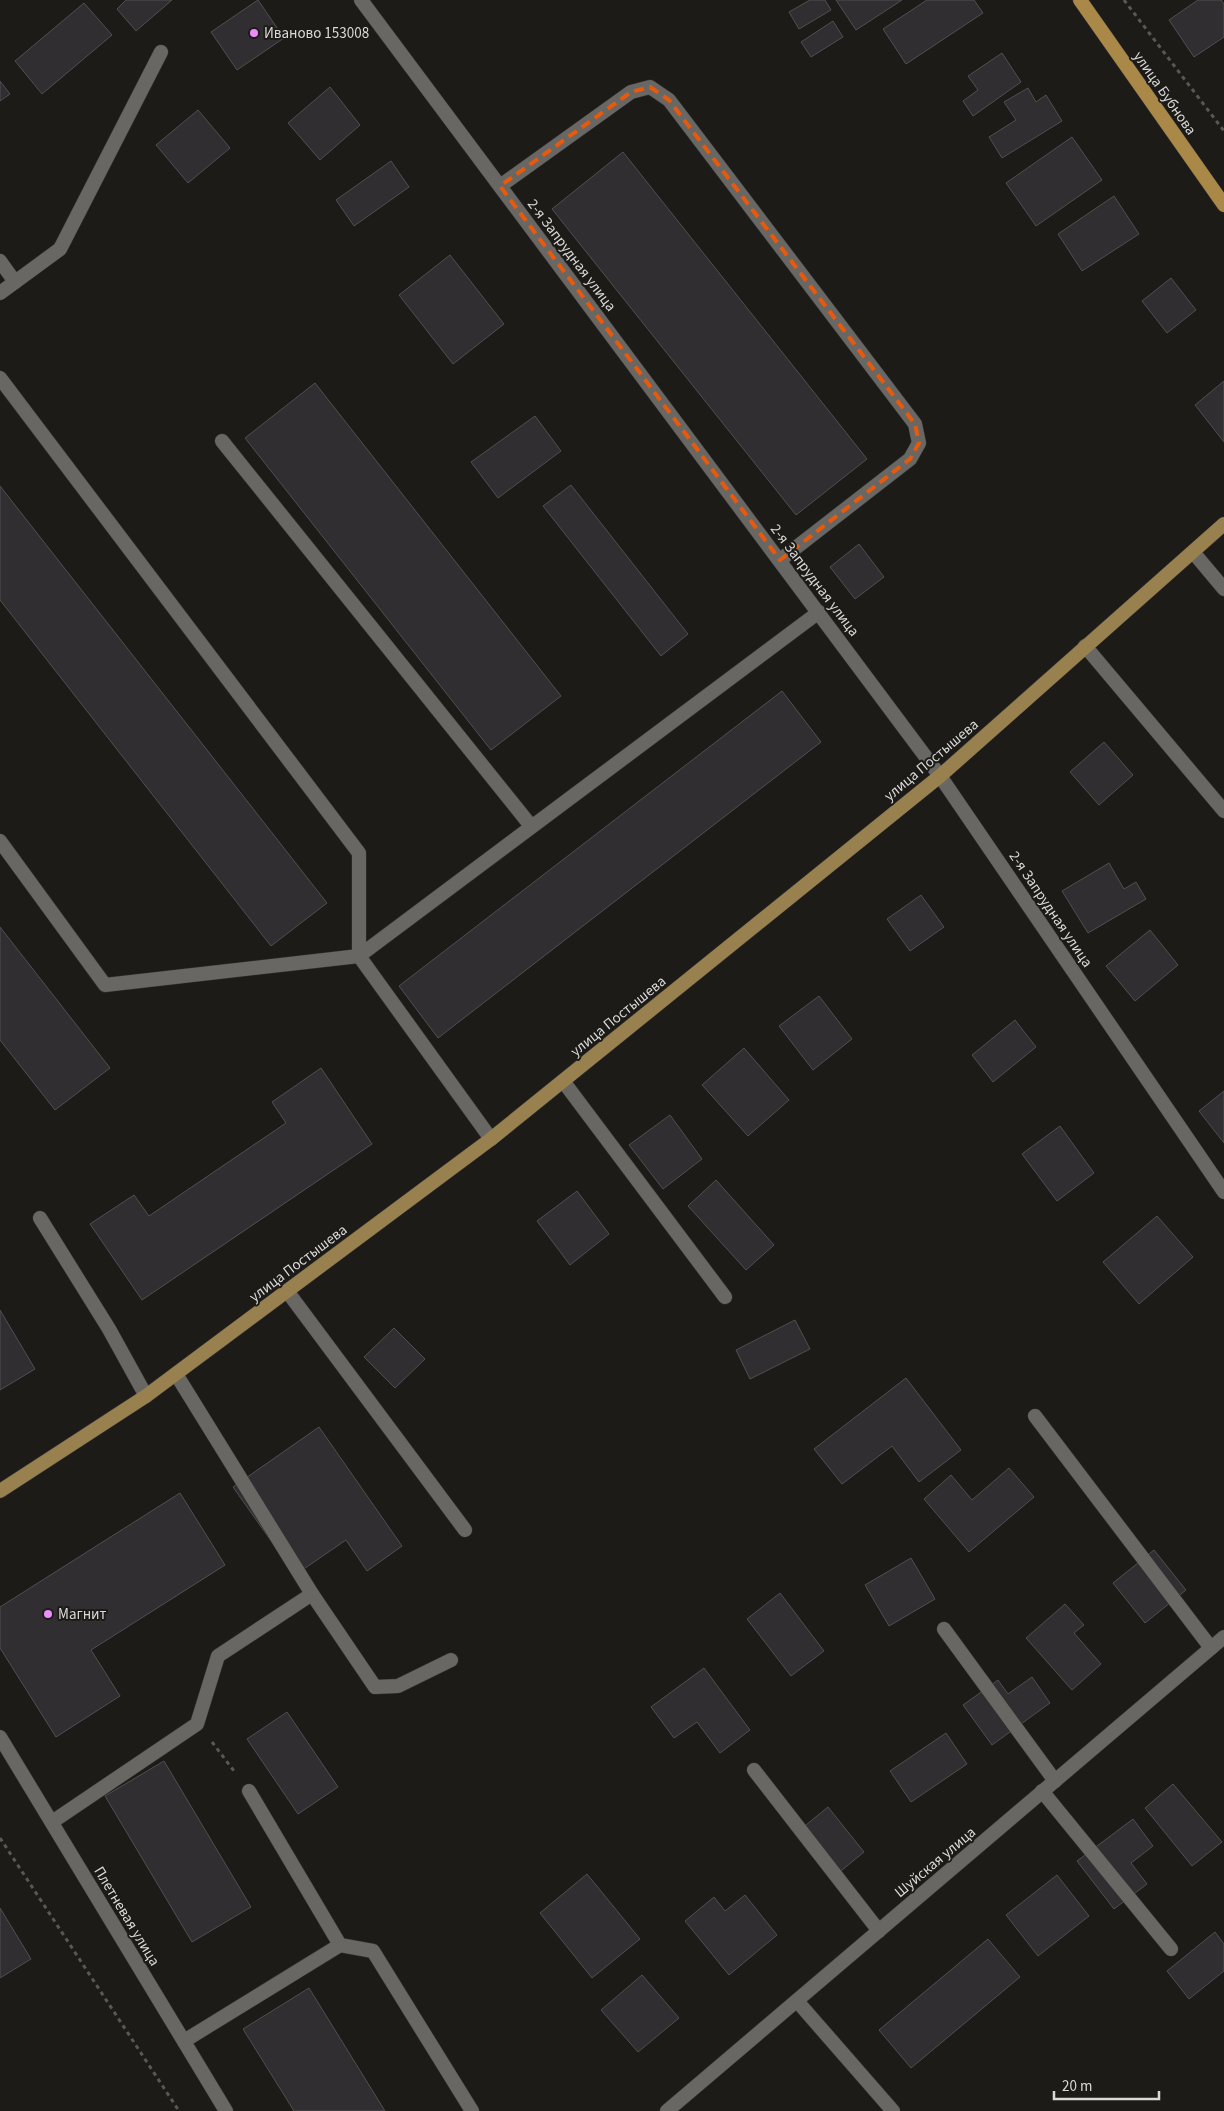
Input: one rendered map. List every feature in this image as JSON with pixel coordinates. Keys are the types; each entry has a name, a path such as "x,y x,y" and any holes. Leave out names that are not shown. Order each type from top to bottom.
{"highway":[{"name":"улица Бубнова","path":"1080,0 1224,205"}],"main road":[{"name":"улица Постышева","path":"0,1491 146,1396 491,1139 940,776 1224,524"}],"street":[{"name":"2-я Запрудная улица","path":"361,0 940,776 1224,1192"},
{"path":"0,293 60,249 161,52"},
{"path":"500,186 632,92 650,87 669,100 915,424 919,443 910,459 780,560"},
{"path":"0,261 15,282"},
{"path":"0,378 359,853 359,956 491,1139"},
{"path":"222,441 531,826"},
{"path":"1192,552 1224,590"},
{"path":"0,842 105,985 359,956 819,612"},
{"path":"1085,646 1224,811"},
{"path":"562,1081 725,1297"},
{"path":"40,1218 109,1329 146,1396"},
{"path":"286,1291 465,1530"},
{"path":"176,1374 312,1594 376,1687 398,1686 451,1660"},
{"path":"1035,1416 1211,1648"},
{"path":"52,1822 197,1724 218,1656 312,1594"},
{"path":"944,1629 1055,1780"},
{"name":"Шуйская улица","path":"667,2111 1224,1637"},
{"name":"Плетневая улица","path":"0,1737 226,2111"},
{"path":"754,1770 879,1931"},
{"path":"1042,1791 1171,1949"},
{"path":"249,1792 340,1945"},
{"path":"184,2040 340,1945 373,1951 472,2111"},
{"path":"797,2001 893,2111"}],"path":[{"path":"1124,0 1224,131"},
{"path":"197,1724 249,1792"},
{"path":"0,1838 179,2111"}],"highlighted area":[{"path":"650,87 669,100 915,424 919,443 910,459 780,560 500,186 631,92"}],"building":[{"path":"126,0 172,0 136,31 117,9"},
{"path":"258,0 284,38 237,70 211,32"},
{"path":"810,0 825,0 831,10 799,29 789,12"},
{"path":"836,0 902,0 856,30"},
{"path":"927,0 974,0 983,13 906,64 883,29"},
{"path":"1198,0 1221,0 1224,4 1224,37 1194,57 1169,20"},
{"path":"84,3 112,35 42,94 15,61"},
{"path":"833,21 843,37 811,57 801,42"},
{"path":"1002,53 1021,82 973,116 963,101 978,90 968,76"},
{"path":"0,81 10,94 0,101"},
{"path":"330,87 360,125 320,160 288,123"},
{"path":"1028,88 1036,102 1046,95 1062,121 1002,158 989,137 1016,120 1004,102"},
{"path":"198,110 230,148 188,183 156,145"},
{"path":"1072,137 1102,180 1036,226 1006,183"},
{"path":"623,152 867,459 796,515 552,209"},
{"path":"391,161 409,187 354,226 336,200"},
{"path":"1114,196 1139,234 1082,271 1058,234"},
{"path":"450,255 504,324 453,364 399,295"},
{"path":"1171,278 1196,310 1167,333 1142,301"},
{"path":"1224,381 1224,442 1195,405"},
{"path":"315,383 561,696 491,750 245,438"},
{"path":"535,416 561,451 498,498 471,462"},
{"path":"571,485 688,634 661,656 543,506"},
{"path":"0,486 327,903 271,946 0,600"},
{"path":"859,544 884,577 855,599 830,567"},
{"path":"782,691 821,742 438,1038 399,986"},
{"path":"1104,742 1133,775 1099,805 1070,772"},
{"path":"1109,863 1124,889 1136,882 1146,899 1088,933 1062,891"},
{"path":"921,895 944,927 910,951 887,919"},
{"path":"0,927 110,1068 55,1110 0,1040"},
{"path":"1150,930 1178,965 1135,1001 1106,966"},
{"path":"819,996 852,1039 813,1070 779,1026"},
{"path":"1015,1020 1036,1047 993,1082 972,1055"},
{"path":"744,1048 789,1100 748,1136 702,1085"},
{"path":"321,1068 372,1144 142,1300 90,1224 134,1195 149,1216 286,1123 272,1102"},
{"path":"1224,1091 1224,1143 1199,1111"},
{"path":"670,1115 702,1159 663,1189 629,1145"},
{"path":"1060,1126 1094,1173 1057,1201 1022,1154"},
{"path":"716,1180 774,1245 746,1270 688,1206"},
{"path":"577,1191 609,1234 570,1265 537,1221"},
{"path":"1157,1216 1193,1257 1139,1304 1103,1262"},
{"path":"0,1310 35,1369 0,1390"},
{"path":"795,1320 810,1349 750,1379 736,1350"},
{"path":"394,1328 425,1359 395,1388 364,1357"},
{"path":"906,1378 961,1450 919,1482 892,1446 842,1484 814,1449"},
{"path":"319,1427 402,1546 367,1571 346,1540 295,1575 233,1487"},
{"path":"1009,1468 1034,1497 969,1552 924,1499 951,1475 972,1500"},
{"path":"180,1493 225,1565 91,1650 120,1696 56,1737 0,1648 0,1607"},
{"path":"1154,1550 1186,1590 1145,1623 1113,1583"},
{"path":"911,1558 935,1599 889,1626 865,1585"},
{"path":"780,1593 824,1651 791,1676 747,1619"},
{"path":"1065,1604 1084,1625 1074,1633 1101,1664 1072,1690 1026,1638"},
{"path":"704,1668 750,1730 720,1753 697,1722 674,1738 651,1707"},
{"path":"1032,1677 1050,1703 992,1745 963,1705 998,1680 1008,1694"},
{"path":"287,1712 338,1787 298,1814 247,1739"},
{"path":"946,1733 967,1764 911,1802 890,1771"},
{"path":"164,1761 251,1907 192,1942 105,1796"},
{"path":"1173,1784 1222,1842 1192,1866 1145,1808"},
{"path":"828,1807 864,1852 831,1879 795,1834"},
{"path":"1133,1819 1153,1846 1131,1863 1147,1884 1114,1909 1077,1861"},
{"path":"587,1874 640,1939 592,1978 540,1913"},
{"path":"1057,1875 1089,1916 1038,1956 1006,1915"},
{"path":"745,1895 777,1935 729,1975 685,1921 714,1897 725,1911"},
{"path":"0,1908 31,1959 0,1978"},
{"path":"1215,1932 1224,1944 1224,1971 1189,1999 1167,1971"},
{"path":"988,1939 1020,1977 911,2068 879,2030"},
{"path":"642,1975 679,2018 638,2052 601,2010"},
{"path":"309,1988 385,2111 294,2111 243,2029"}],"place":[{"name":"Иваново 153008","path":"254,33"},
{"name":"Магнит","path":"48,1614"}]}
